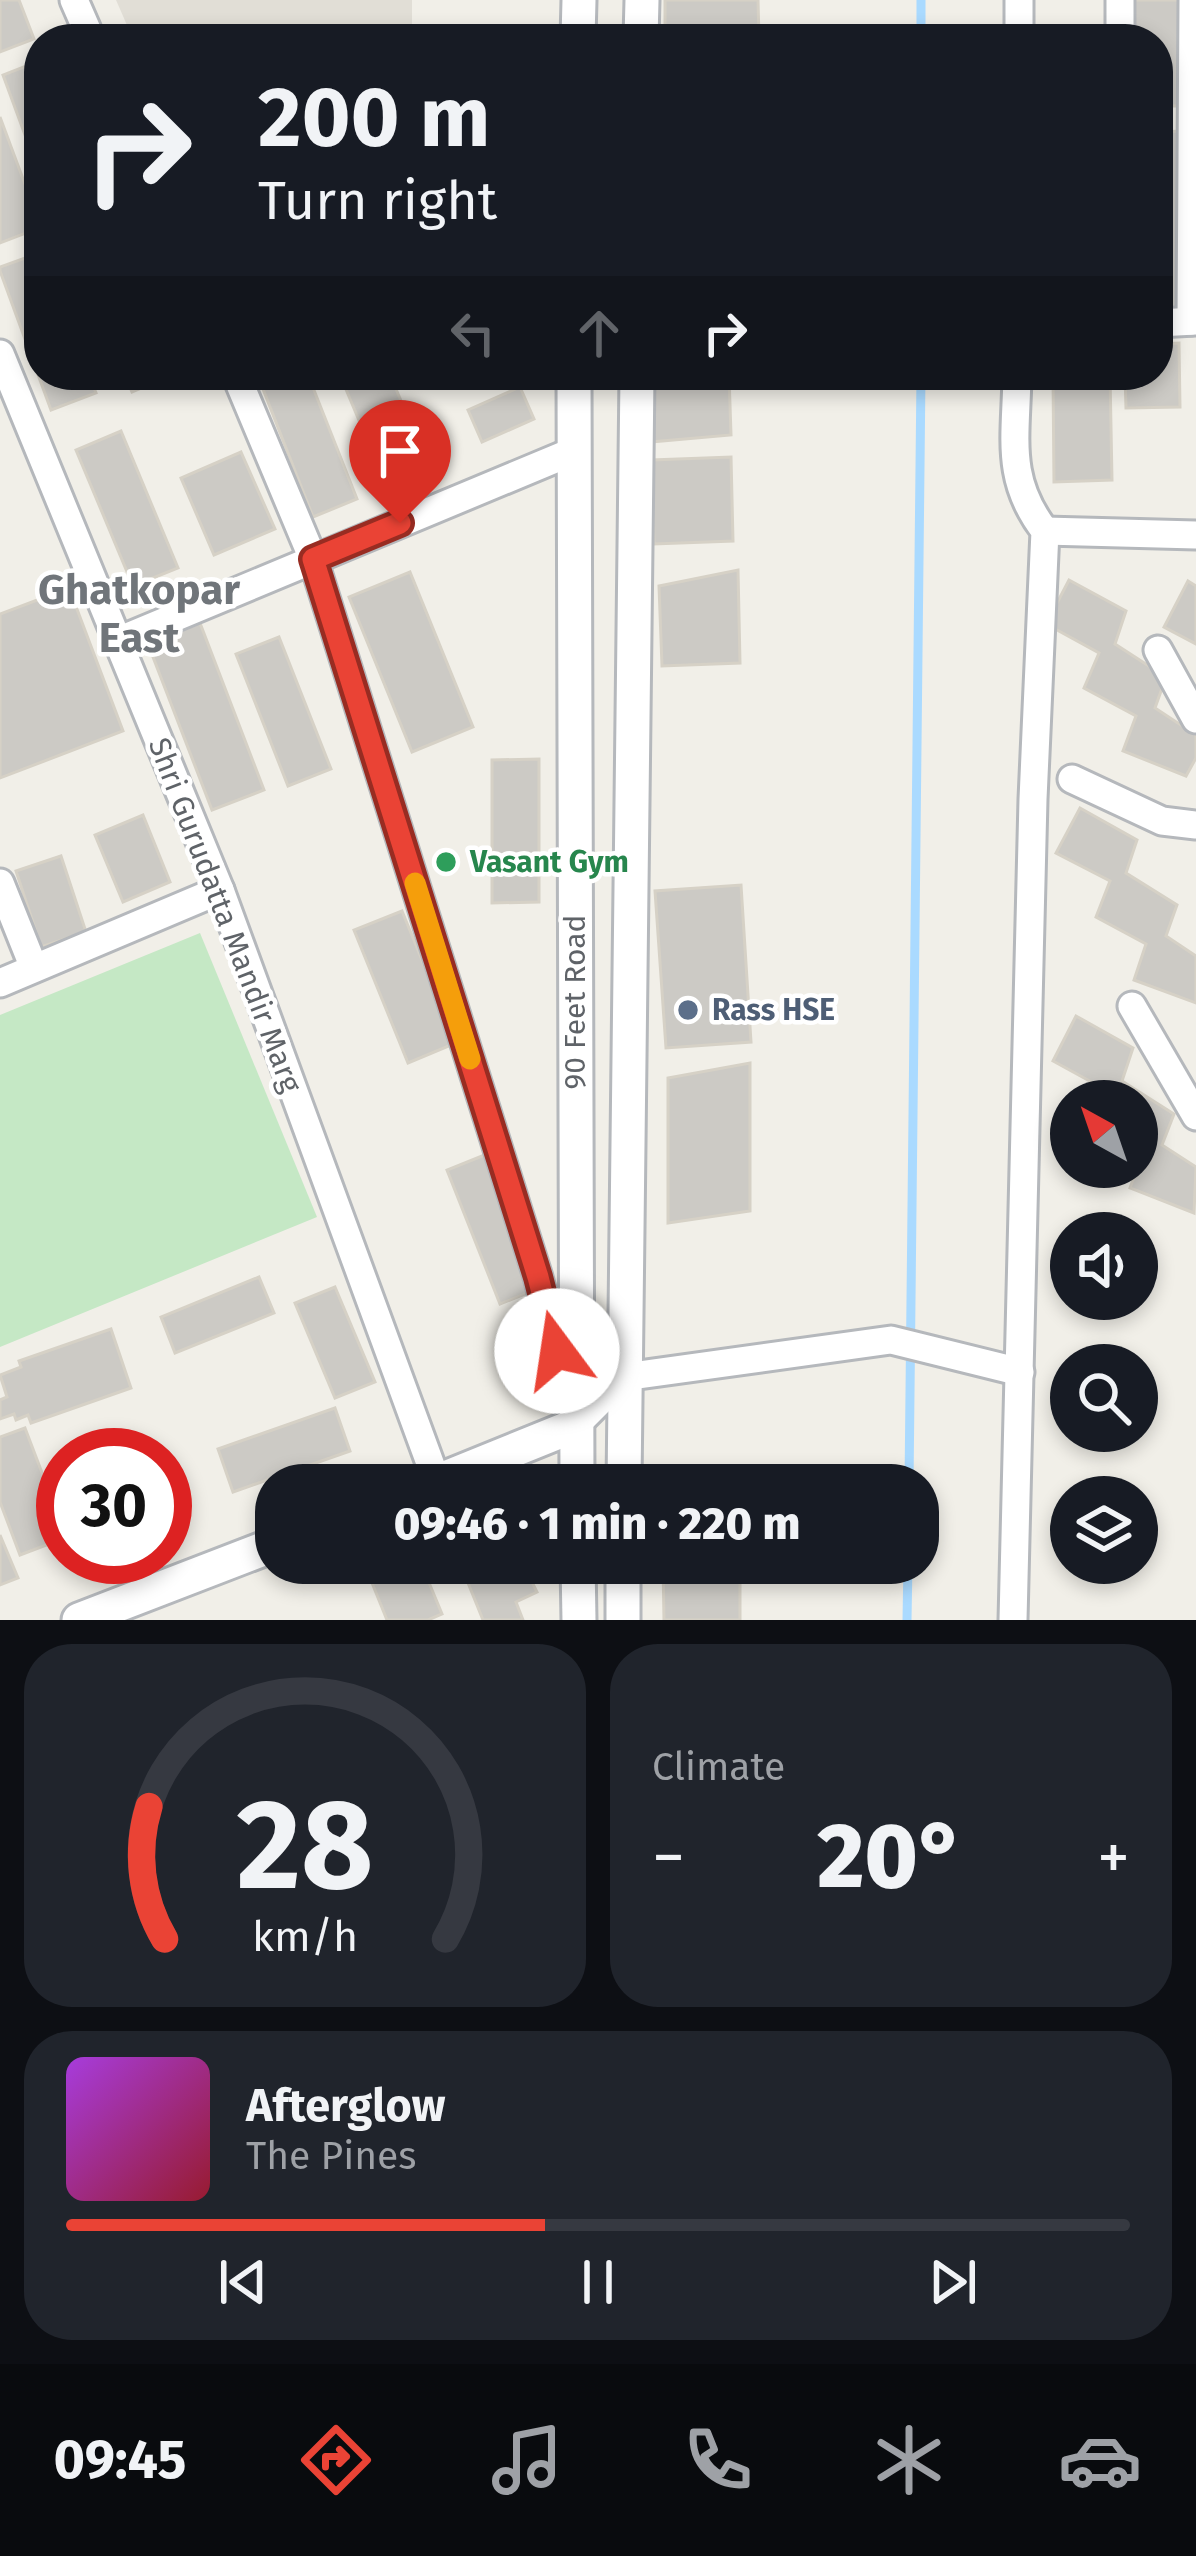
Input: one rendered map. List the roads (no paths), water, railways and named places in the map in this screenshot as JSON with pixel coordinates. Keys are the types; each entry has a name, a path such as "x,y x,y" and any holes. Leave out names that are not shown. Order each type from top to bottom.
{"street":[{"path":"1192,0 1193,321"},
{"name":"Shri Gurudatta Mandir Marg","path":"0,354 220,890 425,1464"},
{"path":"242,390 313,559 538,1277 576,1425"},
{"name":"90 Feet Road","path":"574,390 577,1464"},
{"path":"624,1464 637,390"},
{"path":"1013,1620 1033,799 1045,531 1024,504 1016,475 1016,390"},
{"path":"118,641 574,451"},
{"path":"1045,531 1196,535"},
{"path":"1158,650 1196,719"},
{"path":"1072,779 1162,821 1196,825"},
{"path":"0,883 34,968"},
{"path":"0,983 220,890"},
{"path":"1132,1006 1196,1116"},
{"path":"479,1464 576,1425 624,1377 891,1340 1020,1372"},
{"path":"79,1620 255,1552"},
{"path":"578,1584 579,1620"},
{"path":"623,1584 623,1620"}],"waterway":[{"path":"921,0 921,24"},
{"path":"909,1464 921,390"},
{"path":"907,1620 908,1584"}],"place":[{"name":"Vasant Gym","path":"446,862"},
{"name":"Rass HSE","path":"688,1010"}],"district":[{"name":"Ghatkopar East","path":"139,613"}]}
